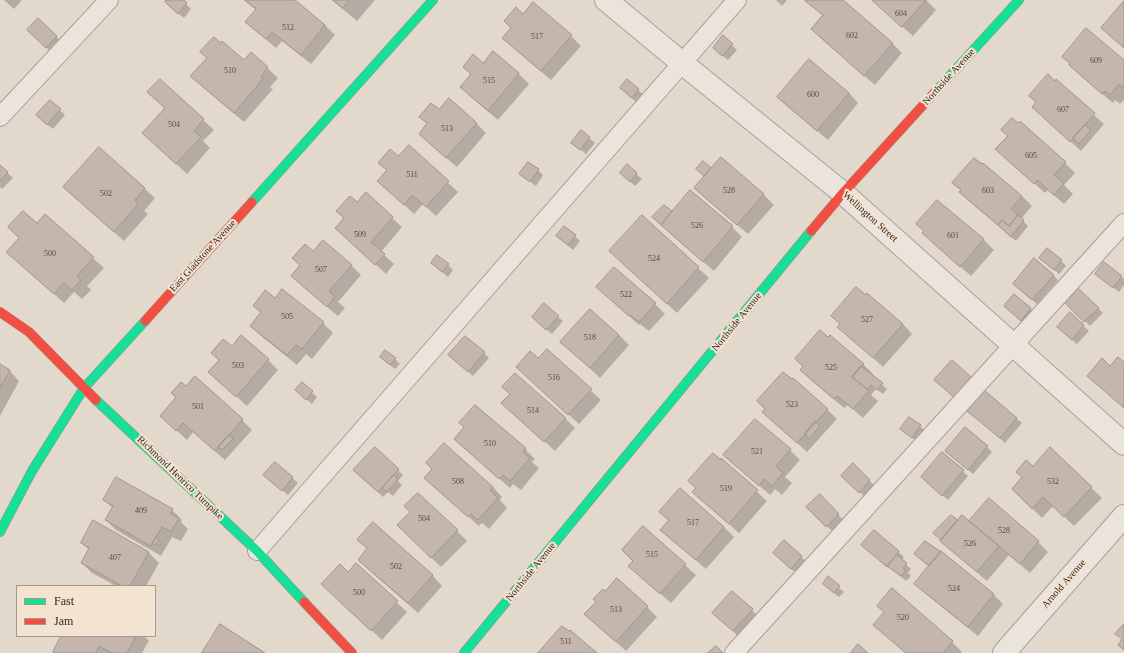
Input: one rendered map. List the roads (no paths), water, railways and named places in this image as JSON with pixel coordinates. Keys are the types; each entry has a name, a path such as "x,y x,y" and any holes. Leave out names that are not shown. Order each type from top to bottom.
{"street":[{"name":"East Gladstone Avenue","path":"0,532 32,472 84,388 433,0"},
{"name":"Wellington Street","path":"606,0 843,193 1124,444"},
{"name":"Northside Avenue","path":"464,653 843,193 1019,0"},
{"name":"Richmond Henrico Turnpike","path":"0,312 29,332 84,388 257,551 352,653"},
{"name":"Arnold Avenue","path":"1004,653 1124,516"}],"lane":[{"path":"0,117 109,0"},
{"path":"257,551 737,0"},
{"path":"734,653 1124,223"}]}
